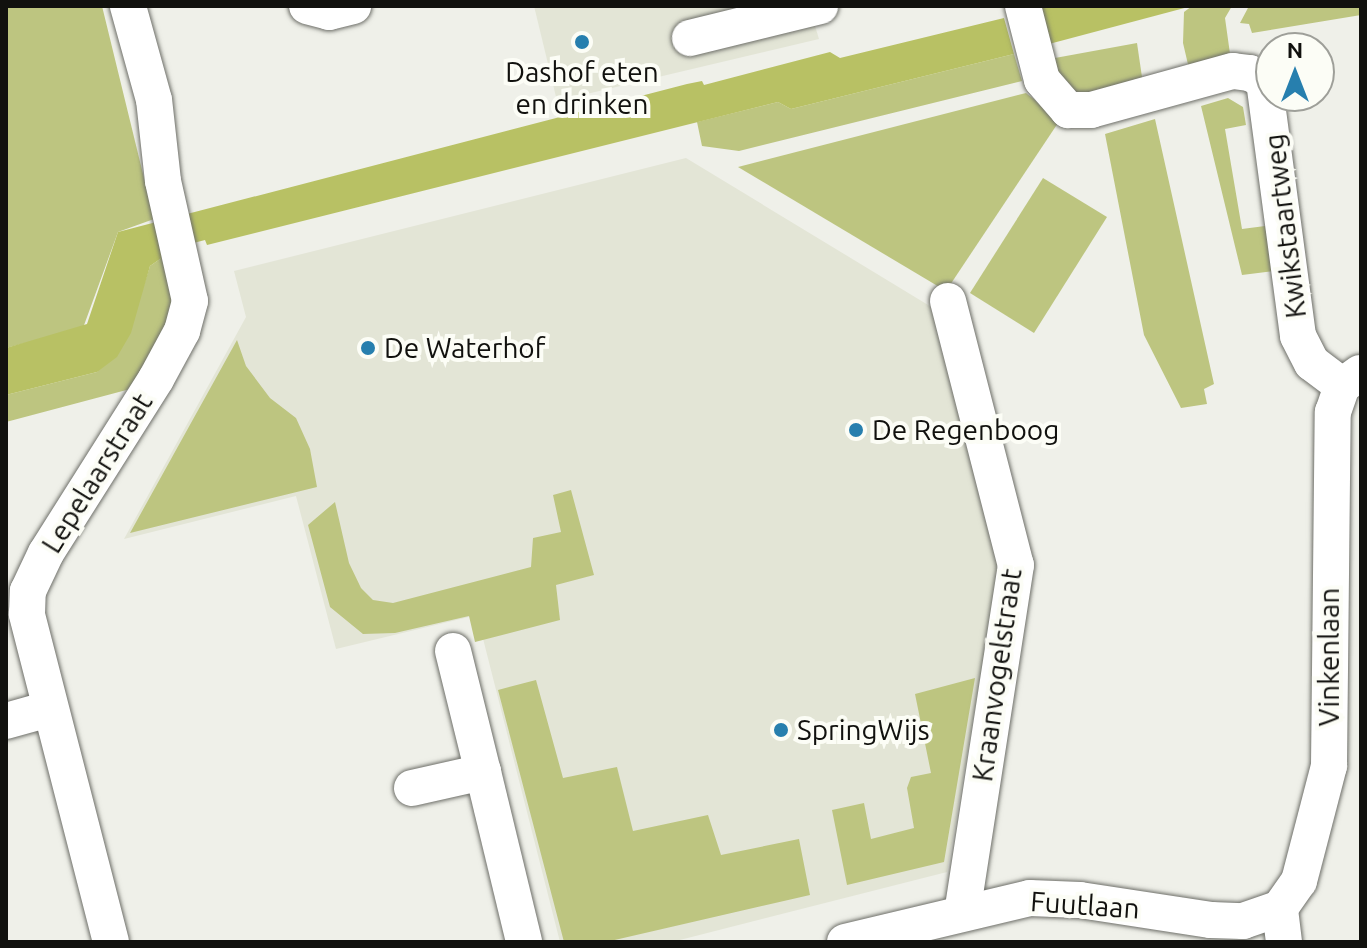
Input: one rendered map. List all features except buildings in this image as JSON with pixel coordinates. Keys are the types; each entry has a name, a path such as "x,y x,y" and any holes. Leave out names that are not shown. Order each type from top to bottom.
{"street":[{"name":"Lepelaarstraat","path":"111,942 30,638 28,591 53,541 113,452 182,331 190,301 163,181 154,100 128,6"},
{"path":"307,6 329,12 353,6"},
{"path":"690,38 820,6"},
{"name":"Kwikstaartweg","path":"1023,6 1039,68 1053,97 1068,110 1091,110 1233,71 1250,73 1264,81 1298,336 1312,363 1352,379"},
{"name":"Kraanvogelstraat","path":"948,301 1016,565 962,913"},
{"name":"Vinkenlaan","path":"1282,925 1345,769 1329,491 1333,412 1352,379"},
{"path":"453,651 524,942"},
{"path":"6,721 49,709"},
{"path":"412,788 483,772"},
{"name":"Fuutlaan","path":"845,942 1030,898 1080,900 1211,920 1282,925"}],"shaded area":[{"path":"6,6 102,6 154,219 118,232 83,328 6,348"},
{"path":"534,6 809,6 819,39 557,101"},
{"path":"1041,6 1192,6 1049,44"},
{"path":"1192,6 1232,6 1225,18 1231,61 1190,73 1183,43 1184,12"},
{"path":"1249,6 1361,6 1361,15 1252,33 1249,24 1240,23"},
{"path":"1004,18 1014,54 791,109 778,102 207,245 205,240 163,251 163,257 150,266 131,333 117,357 97,372 6,395 6,348 87,324 118,232 687,84 702,81 704,85 830,52 840,58"},
{"path":"1137,43 1143,84 1087,98 1058,80 1055,58"},
{"path":"1014,54 1022,81 739,151 702,146 697,122 778,102 791,109"},
{"path":"1026,93 1060,120 946,291 738,167"},
{"path":"1228,98 1243,107 1246,125 1225,129 1242,229 1265,226 1273,271 1242,275 1201,106"},
{"path":"1155,119 1214,384 1204,389 1207,404 1181,408 1144,335 1105,134"},
{"path":"686,158 938,311 1001,555 947,872 672,942 560,942 477,615 336,649 296,496 124,539 246,317 234,271"},
{"path":"1043,178 1107,217 1034,333 970,293"},
{"path":"163,257 177,302 134,388 6,422 6,395 97,372 142,291 150,266"},
{"path":"237,340 246,366 270,398 296,418 310,449 317,487 130,533"},
{"path":"571,490 594,575 556,585 560,620 475,642 469,616 395,633 363,634 330,607 308,525 335,502 349,563 361,588 373,600 393,603 531,567 533,538 561,532 553,495"},
{"path":"975,678 944,862 847,885 832,810 864,803 871,839 914,828 907,788 911,777 931,773 915,694"},
{"path":"536,680 563,778 617,767 633,831 708,815 721,855 799,839 810,895 606,942 564,942 498,690"}],"place":[{"name":"Dashof eten en drinken","path":"582,42"},
{"name":"De Waterhof","path":"368,348"},
{"name":"De Regenboog","path":"856,430"},
{"name":"SpringWijs","path":"781,730"}]}
